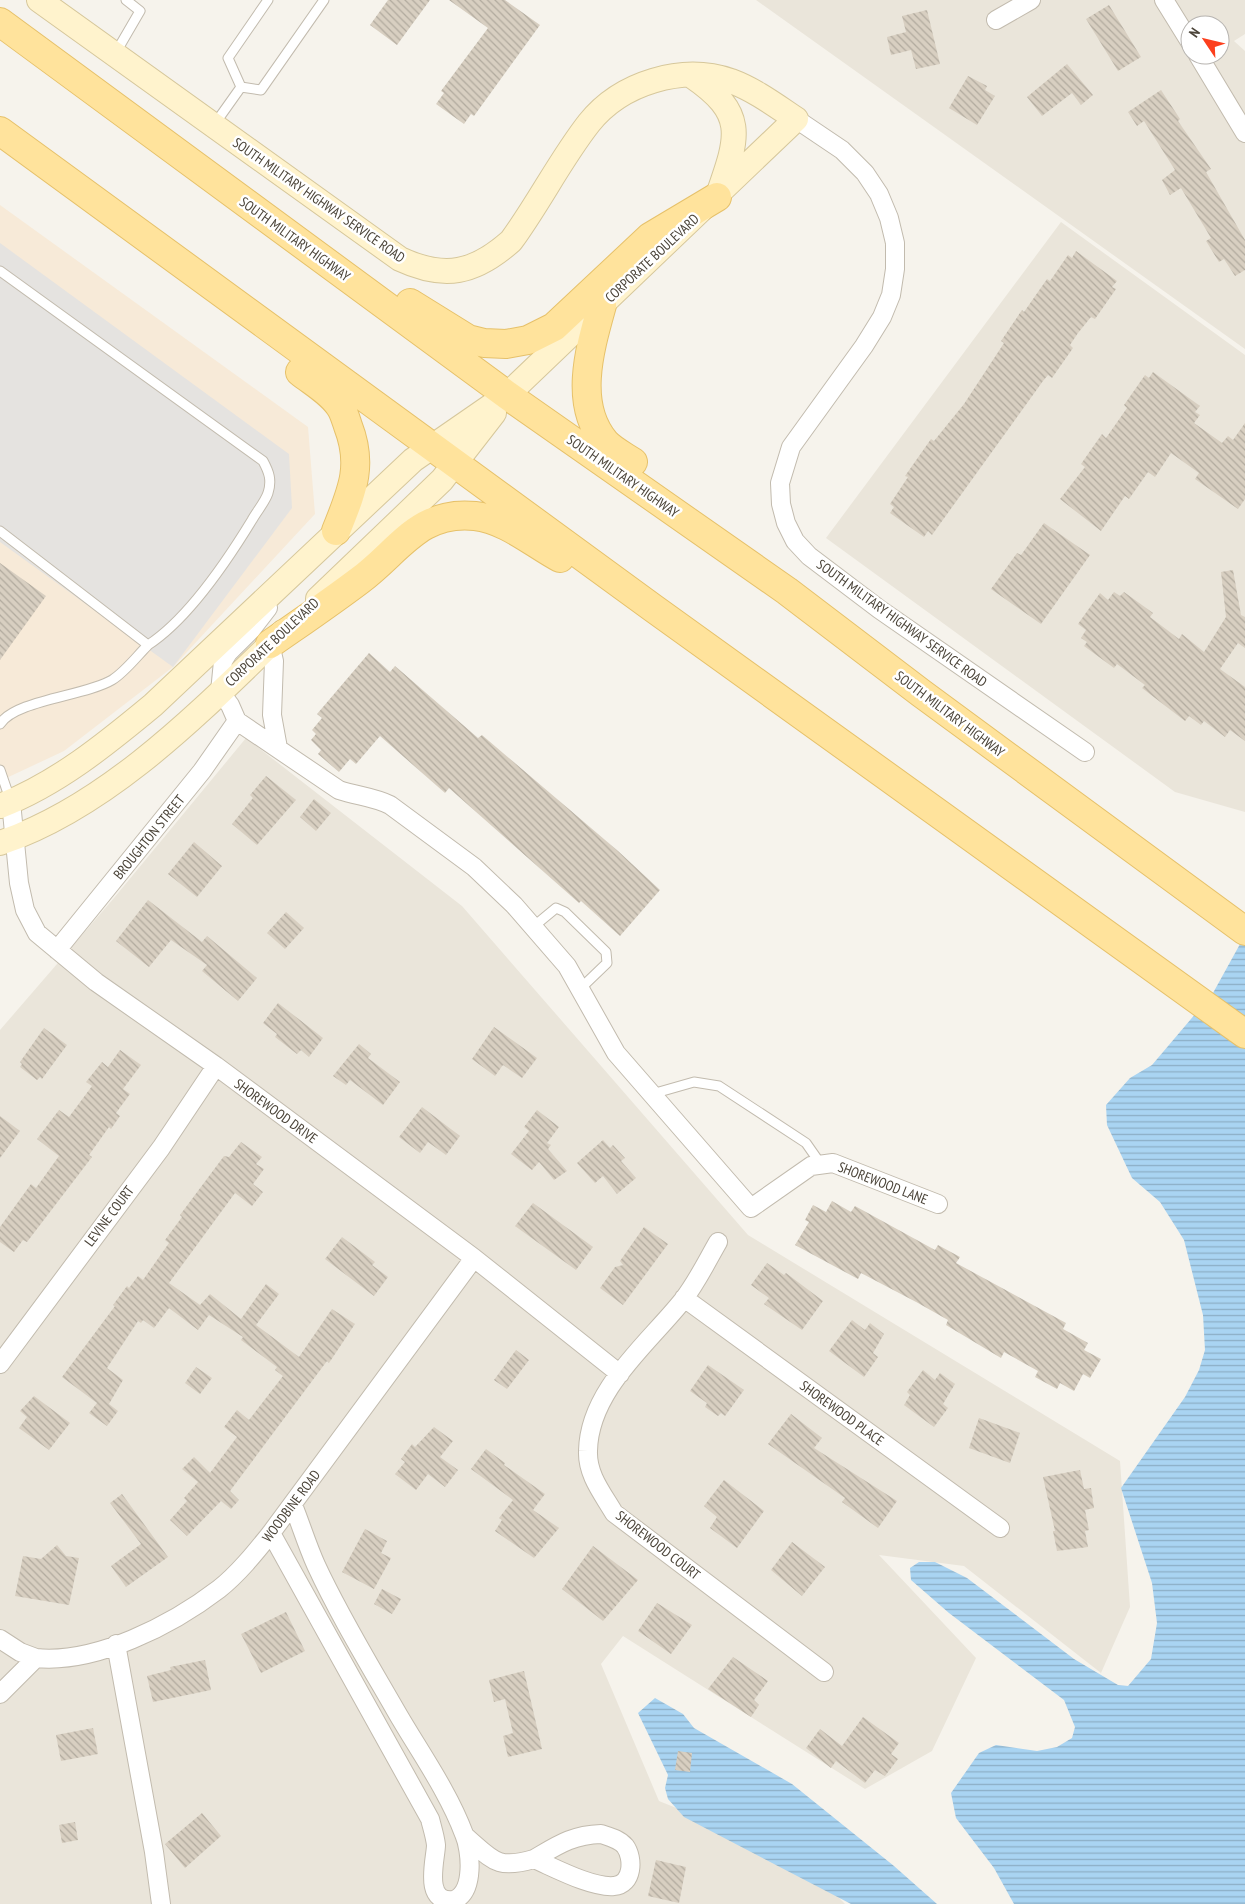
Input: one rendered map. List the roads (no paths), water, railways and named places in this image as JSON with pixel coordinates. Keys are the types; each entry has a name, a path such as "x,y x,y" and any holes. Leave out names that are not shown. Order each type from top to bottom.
{"main road":[{"name":"SOUTH MILITARY HIGHWAY","path":"0,22 507,395 787,592 1245,931"},
{"path":"0,131 653,608 1245,1034"},
{"path":"304,244 418,308 468,339 484,343 506,344 528,340 554,327 650,236 717,197"},
{"path":"104,208 210,308 326,392 341,408 355,451 356,468 353,488 336,531"},
{"path":"602,306 591,346 587,369 587,391 597,430 606,444 704,513 787,592"},
{"path":"270,644 362,579 415,530 447,516 477,516 502,524 540,548 653,608"}],"street":[{"path":"996,20 1031,0"},
{"path":"1164,0 1180,26"},
{"name":"SOUTH MILITARY HIGHWAY SERVICE ROAD","path":"52,6 115,54 400,259 435,271 455,271 479,265 511,241 590,123 607,105 628,91 656,80 692,76 729,81 745,87 842,150 870,180 879,194 889,218 895,243 896,269 891,295 878,324 791,447 780,483 781,504 786,523 795,541 809,556 879,609 1085,752"},
{"path":"1204,65 1245,133"},
{"path":"692,76 708,87 724,102 732,117 735,133 733,148 717,197"},
{"name":"CORPORATE BOULEVARD","path":"5,804 62,774 116,736 153,705 413,460 507,395 717,197 796,119"},
{"name":"CORPORATE BOULEVARD","path":"7,841 57,819 108,786 156,749 220,692 442,480 507,395"},
{"path":"292,575 251,630 228,653 222,668 220,692 230,705 237,721 339,790 356,796 378,799 390,805 474,867 533,927 567,966 605,1037 652,1094"},
{"path":"270,644 274,661 272,715 278,748"},
{"name":"BROUGHTON STREET","path":"57,950 202,771 237,721"},
{"name":"SHOREWOOD DRIVE","path":"5,804 7,841 28,917 37,933 96,982 216,1066 474,1258 620,1374"},
{"name":"LEVINE COURT","path":"0,1364 161,1148 216,1066"},
{"name":"SHOREWOOD LANE","path":"652,1094 751,1208 811,1166 820,1163 833,1163 847,1167 938,1204"},
{"path":"620,1374 684,1298 718,1242"},
{"name":"WOODBINE ROAD","path":"0,1639 20,1652 36,1658 57,1660 76,1657 136,1638 219,1588 271,1533 293,1505 474,1258"},
{"name":"SHOREWOOD PLACE","path":"684,1298 1000,1528"},
{"name":"SHOREWOOD COURT","path":"620,1374 600,1404 591,1431 587,1452 593,1479 614,1513 824,1672"},
{"path":"271,1533 430,1819 436,1842 431,1880 433,1891 440,1899 448,1902 456,1900 464,1891 470,1876 465,1836 451,1806 376,1676 316,1565 293,1505"},
{"path":"116,1644 134,1736 161,1904"},
{"path":"0,1694 36,1658"},
{"path":"465,1836 500,1863 512,1865 534,1859 566,1840 582,1835 602,1834 616,1838 625,1846 630,1856 631,1870 622,1884 615,1886 598,1885 534,1859"}],"lane":[{"path":"115,54 140,11 126,0"},
{"path":"241,87 228,58 268,0"},
{"path":"241,87 261,90 324,0"},
{"path":"214,125 241,87"},
{"path":"0,271 263,461 270,475 268,494 222,564 196,600 165,634 148,645 113,680 82,692 26,706 3,719 0,724"},
{"path":"0,531 148,645"},
{"path":"0,770 5,804"},
{"path":"533,927 556,908 565,912 606,952 607,963 580,988"},
{"path":"652,1094 694,1082 719,1086 806,1143 820,1163"}],"water":[{"path":"1245,935 1245,1904 1014,1904 994,1868 956,1818 951,1793 979,1753 996,1745 1037,1751 1057,1747 1072,1738 1075,1727 1064,1700 949,1613 911,1580 910,1568 919,1562 935,1562 967,1578 1074,1659 1118,1685 1128,1686 1151,1659 1157,1623 1152,1583 1121,1488 1185,1397 1199,1370 1205,1350 1203,1315 1184,1240 1160,1202 1132,1178 1107,1125 1106,1105 1130,1078 1152,1065 1213,993"},
{"path":"655,1698 683,1714 694,1728 792,1784 894,1866 937,1904 851,1904 684,1817 668,1799 665,1788 668,1775 638,1713"}]}
